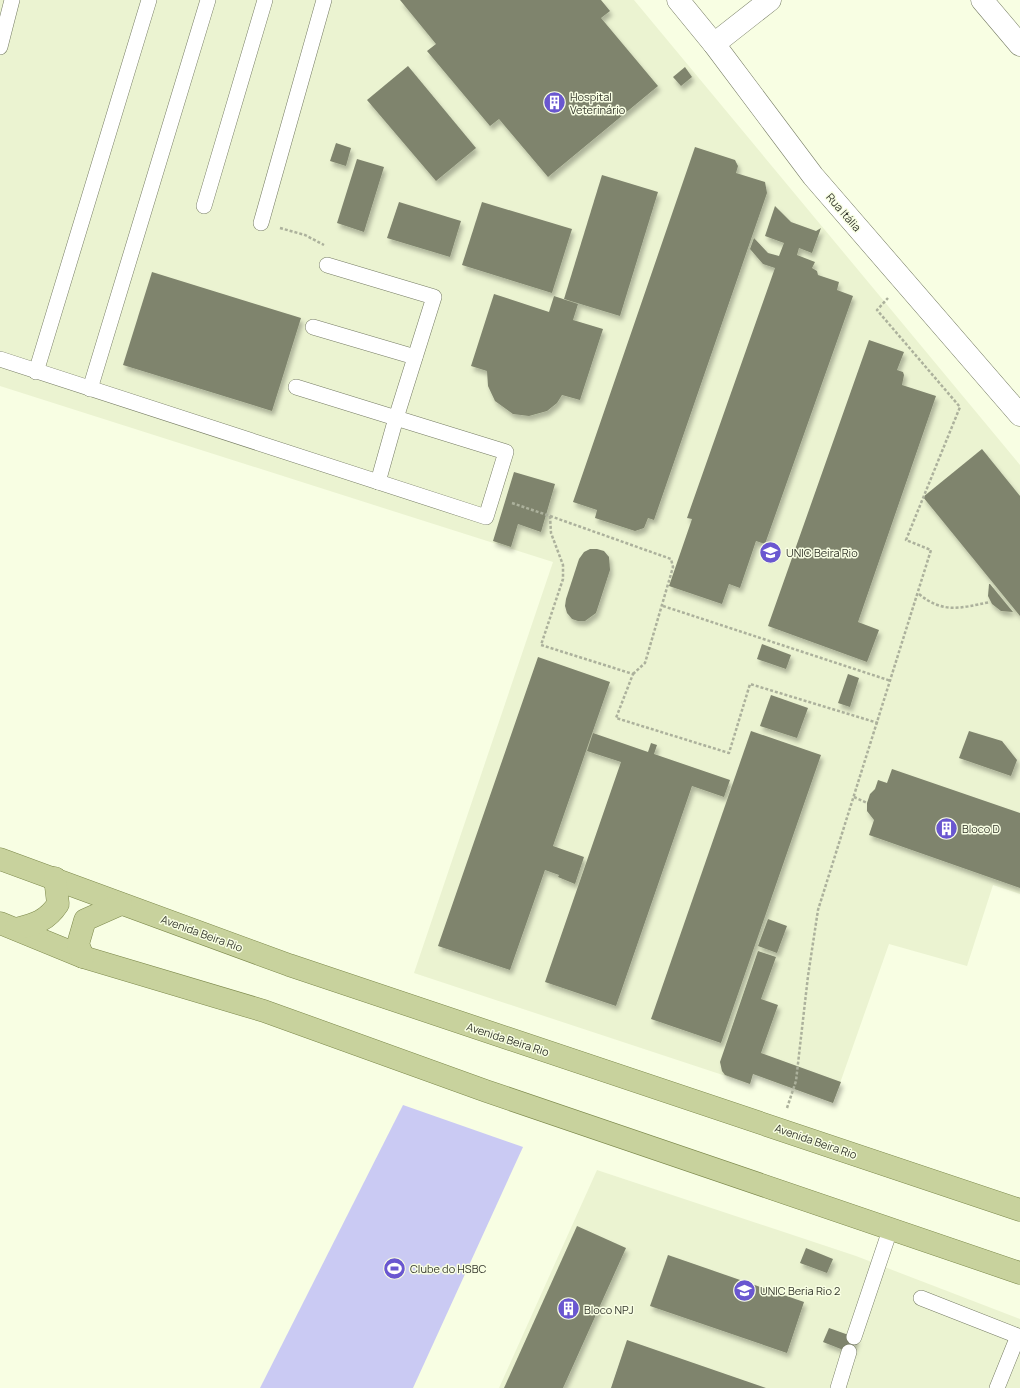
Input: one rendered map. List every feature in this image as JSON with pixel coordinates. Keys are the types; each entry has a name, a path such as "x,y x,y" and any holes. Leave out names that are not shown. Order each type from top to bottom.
{"main road":[{"name":"Avenida Beira Rio","path":"0,859 311,973 1020,1210"},
{"path":"8,926 33,924 51,915 58,904 55,878"},
{"path":"83,957 78,944 85,920 121,904"},
{"path":"8,926 83,957 264,1011 486,1092 1020,1273"}],"street":[{"name":"Rua Itália","path":"678,0 714,44 813,176 1020,415"},
{"path":"714,44 770,0"},
{"path":"992,5 1020,45"}],"lane":[{"path":"0,48 12,0"},
{"path":"36,372 149,0"},
{"path":"90,389 208,0"},
{"path":"204,206 265,0"},
{"path":"261,223 324,0"},
{"path":"334,267 434,297 396,418 378,482"},
{"path":"313,327 415,358"},
{"path":"0,359 36,372 486,516 506,452 296,387"},
{"path":"854,1337 890,1230"},
{"path":"921,1298 1018,1336 997,1388"},
{"path":"838,1388 849,1352"}],"path":[{"path":"261,223 305,236 328,247 334,267"},
{"path":"780,1129 796,1081 808,976 818,910 932,550 906,540 960,407 877,310 904,280"},
{"path":"492,497 671,559 673,567 663,606 645,663 633,674 616,718 729,753 750,684 878,723"},
{"path":"550,516 551,533 563,565 563,579 541,645 633,674"},
{"path":"919,594 929,602 940,607 958,608 990,602"},
{"path":"663,606 891,681"},
{"path":"854,797 866,802"}],"shaded area":[{"name":"UNIC Beira Rio","path":"0,0 634,0 1020,465 1020,894 993,885 967,966 889,944 833,1103 753,1074 750,1084 414,973 553,562 0,386"},
{"name":"Clube do HSBC","path":"403,1105 523,1147 413,1388 260,1388"},
{"name":"UNIC Beria Rio 2","path":"597,1170 856,1256 1020,1319 1020,1388 499,1388"}],"building":[{"name":"Hospital Veterinário","path":"400,0 601,0 610,11 601,18 658,86 548,177 499,119 490,126 427,51 436,44"},
{"path":"408,66 476,148 436,181 367,100"},
{"path":"685,67 692,77 681,86 673,77"},
{"path":"336,143 351,148 346,166 330,161"},
{"path":"695,147 735,160 738,166 736,173 765,182 767,193 654,520 648,518 644,528 635,531 595,518 597,510 573,502"},
{"path":"357,159 384,167 364,232 337,223"},
{"path":"602,175 658,192 620,316 564,299"},
{"path":"399,202 461,221 450,257 387,238"},
{"path":"482,202 572,229 552,293 462,265"},
{"path":"775,206 791,222 816,231 821,228 812,253 799,248 797,255 815,262 812,268 817,271 818,275 839,282 837,290 853,296 765,544 756,541 740,588 729,584 722,604 669,586 692,519 687,518 775,268 763,264 750,249 754,238 768,253 779,256 784,243 765,236"},
{"path":"152,272 301,318 272,411 123,365"},
{"path":"494,294 549,312 554,296 578,304 573,320 603,329 580,400 562,395 557,403 547,411 529,416 513,414 495,401 488,386 487,371 471,366"},
{"path":"869,340 904,352 897,370 903,372 904,375 902,385 936,396 858,622 879,630 867,662 768,626"},
{"path":"982,449 1020,496 1020,616 923,497"},
{"path":"514,472 555,484 541,532 518,524 511,547 493,541"},
{"path":"590,549 604,551 609,557 610,570 596,613 585,621 578,621 572,619 567,613 565,606 566,599 579,559 584,552"},
{"path":"989,584 1013,612 1001,611 992,604 988,596"},
{"path":"762,644 791,655 786,669 757,659"},
{"path":"538,657 610,682 553,846 584,857 575,884 558,877 559,875 545,870 510,970 438,946"},
{"path":"848,674 859,678 850,707 838,703"},
{"path":"771,695 808,708 797,738 760,726"},
{"path":"751,731 821,755 721,1043 651,1019"},
{"path":"969,731 1002,741 1017,760 1011,776 959,758"},
{"path":"593,733 648,752 651,743 657,745 654,754 730,780 724,797 692,786 616,1006 545,982 621,762 587,751"},
{"name":"Bloco D","path":"892,769 1020,813 1020,888 869,835 874,820 867,811 867,803 870,794 875,789 878,780 887,783"},
{"path":"768,919 787,926 777,953 758,946"},
{"path":"758,951 776,957 761,999 778,1005 761,1053 841,1082 833,1103 753,1074 750,1084 725,1075 722,1071 720,1062"},
{"name":"Bloco NPJ","path":"577,1226 626,1248 563,1388 504,1388"},
{"path":"806,1248 833,1259 827,1273 800,1263"},
{"path":"668,1255 804,1302 787,1353 650,1306"},
{"path":"829,1328 857,1338 851,1353 823,1342"},
{"path":"627,1340 766,1388 611,1388"}],"place":[{"name":"Hospital Veterinário","path":"554,102"},
{"name":"UNIC Beira Rio","path":"771,552"},
{"name":"Bloco D","path":"946,828"},
{"name":"Clube do HSBC","path":"394,1268"},
{"name":"UNIC Beria Rio 2","path":"744,1290"},
{"name":"Bloco NPJ","path":"569,1309"}]}
